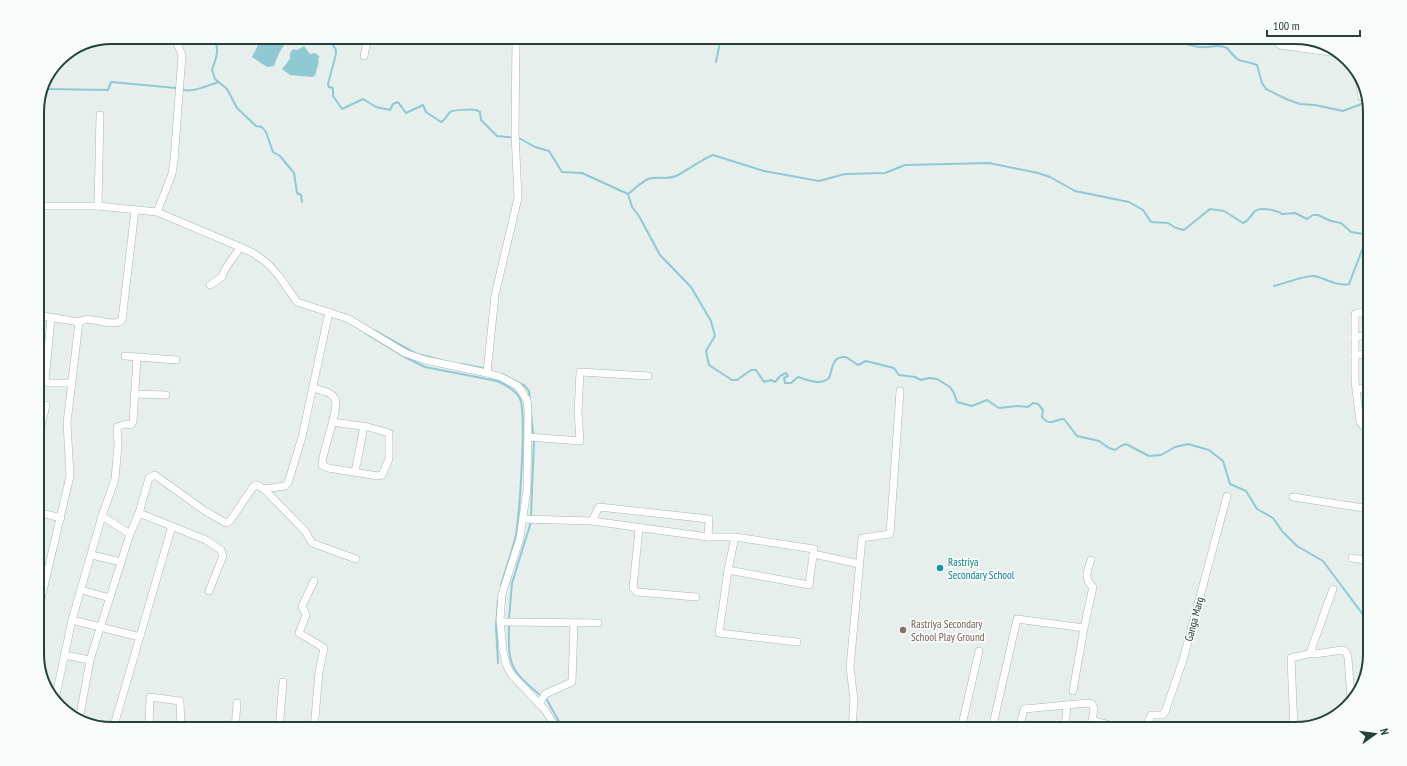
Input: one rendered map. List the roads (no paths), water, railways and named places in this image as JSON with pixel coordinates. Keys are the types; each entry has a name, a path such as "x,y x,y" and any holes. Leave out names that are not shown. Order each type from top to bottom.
{"street":[{"path":"157,212 172,174 175,156 182,55 177,44"},
{"path":"364,56 367,44"},
{"path":"487,373 496,295 518,198 515,136 516,44"},
{"path":"1279,44 1315,47"},
{"path":"98,206 100,115"},
{"path":"44,206 98,206 157,212 240,246 253,253 268,264 279,276 297,302 349,319 405,354 425,360 487,373 518,386 527,400 528,410 527,489 523,519 516,552 502,594 501,622 506,664 511,674 539,704 552,722"},
{"path":"44,316 79,322 86,319 117,323 122,320 135,210"},
{"path":"210,285 222,277 224,270 234,259 240,246"},
{"path":"264,489 285,486 288,483 302,437 329,312"},
{"path":"1363,312 1356,314 1355,337 1355,381 1361,424 1363,426"},
{"path":"52,318 45,381 49,383 72,383"},
{"path":"44,587 70,476 67,423 79,322"},
{"path":"1355,337 1363,336"},
{"path":"1355,355 1363,354"},
{"path":"125,356 176,360"},
{"path":"56,694 80,590 92,555 102,516 115,479 118,445 117,427 126,424 131,425 133,422 137,358"},
{"path":"528,437 580,441 578,412 580,372 648,376"},
{"path":"313,388 333,396 336,400 336,406 332,422 322,465 328,468 378,476 382,475 389,459 389,433 364,426 332,422"},
{"path":"1357,389 1363,388"},
{"path":"852,722 854,700 850,667 862,538 890,534 900,391"},
{"path":"134,394 166,395"},
{"path":"44,413 46,405"},
{"path":"356,472 364,426"},
{"path":"81,714 90,660 130,534 139,513 149,478 153,476 158,477 224,523 230,521 252,487 257,485 264,489 305,531 312,544 356,559"},
{"name":"Ganga Marg","path":"1148,722 1151,715 1162,715 1165,712 1183,660 1227,496"},
{"path":"1293,497 1363,508"},
{"path":"592,521 599,507 710,519 708,536"},
{"path":"139,513 206,540 223,552 209,591"},
{"path":"44,514 61,518"},
{"path":"102,516 130,534"},
{"path":"523,519 592,521 639,529 708,536 735,537 814,549 808,585 728,570"},
{"path":"115,722 172,526"},
{"path":"639,529 633,588 637,592 696,597"},
{"path":"735,537 728,570 719,633 797,642"},
{"path":"813,554 860,564"},
{"path":"92,555 121,562"},
{"path":"1352,558 1363,560"},
{"path":"1073,691 1093,587 1089,584 1086,577 1091,560"},
{"path":"314,581 302,606 306,615 299,633 324,648 319,672 315,722"},
{"path":"80,590 110,598"},
{"path":"1312,653 1311,646 1333,590"},
{"path":"994,722 1017,619 1084,628"},
{"path":"72,620 140,637"},
{"path":"501,622 598,623"},
{"path":"539,704 545,694 572,682 574,623"},
{"path":"1294,722 1291,658 1312,653 1342,650 1346,652 1348,657 1351,694"},
{"path":"963,722 979,651"},
{"path":"64,655 90,660"},
{"path":"280,722 283,682"},
{"path":"149,722 150,697 180,701 181,722"},
{"path":"236,722 237,703"},
{"path":"1021,722 1024,709 1092,704 1094,708 1092,720 1099,722"},
{"path":"1066,722 1067,705"}],"water":[{"path":"258,44 285,44 279,53 274,66 267,67 252,57"},
{"path":"304,46 310,54 315,53 320,57 318,59 319,61 315,76 290,75 282,69 290,59 290,53 293,49 297,50"}],"waterway":[{"path":"216,44 216,56 212,70 215,79 227,89 237,108 256,126 262,127 266,132 273,152 280,156 294,173 297,193 301,195 302,202"},
{"path":"332,44 336,50 336,54 328,84 329,87 333,88 333,96 342,109 363,99 376,107 390,110 393,104 398,102 406,113 423,105 426,112 441,122 452,111 476,110 480,112 481,120 497,136 519,138 535,147 549,151 562,172 582,173 628,194 632,207 639,216 660,255 691,287 711,321 715,336 706,351 709,365 732,380 737,380 751,370 756,370 764,382 771,380 775,382 780,376 786,373 788,376 784,378 785,383 791,383 798,377 814,382 821,382 829,378 835,361 841,357 846,357 858,365 866,361 894,368 899,375 915,377 921,380 929,378 937,379 950,387 957,402 972,406 987,400 999,408 1017,406 1028,407 1033,403 1038,404 1043,410 1042,417 1048,422 1064,419 1077,436 1099,441 1115,450 1126,444 1149,456 1161,455 1175,447 1188,444 1209,450 1223,461 1230,484 1246,491 1257,509 1273,518 1282,531 1297,546 1323,561 1363,615"},
{"path":"716,62 720,44"},
{"path":"1187,44 1202,47 1219,46 1227,48 1240,61 1257,65 1262,83 1266,89 1300,104 1315,105 1343,111 1363,104"},
{"path":"48,89 108,90 111,82 176,88"},
{"path":"182,90 196,89 219,82"},
{"path":"628,194 648,179 669,178 676,176 713,155 764,171 819,181 845,174 885,173 905,165 989,163 1038,173 1050,177 1075,191 1129,202 1143,210 1151,222 1168,223 1176,228 1184,230 1210,209 1224,211 1243,223 1255,211 1265,209 1273,210 1282,214 1295,213 1307,219 1313,215 1318,215 1331,221 1341,223 1351,232 1363,234"},
{"path":"1274,286 1310,276 1340,284 1349,284 1363,248"},
{"path":"374,330 417,354 441,360"},
{"path":"365,333 403,356 425,367 497,381 513,390 520,399 522,408 523,444 516,535 501,585"},
{"path":"461,364 483,368"},
{"path":"502,374 525,386 529,391 533,433"},
{"path":"531,516 534,440"},
{"path":"509,619 512,583 531,522"},
{"path":"498,601 496,626 498,663"},
{"path":"509,625 509,649 513,666 522,679 540,695"},
{"path":"546,698 559,722"}],"place":[{"name":"Rastriya Secondary School","path":"940,568"},
{"name":"Rastriya Secondary School Play Ground","path":"903,630"}]}
